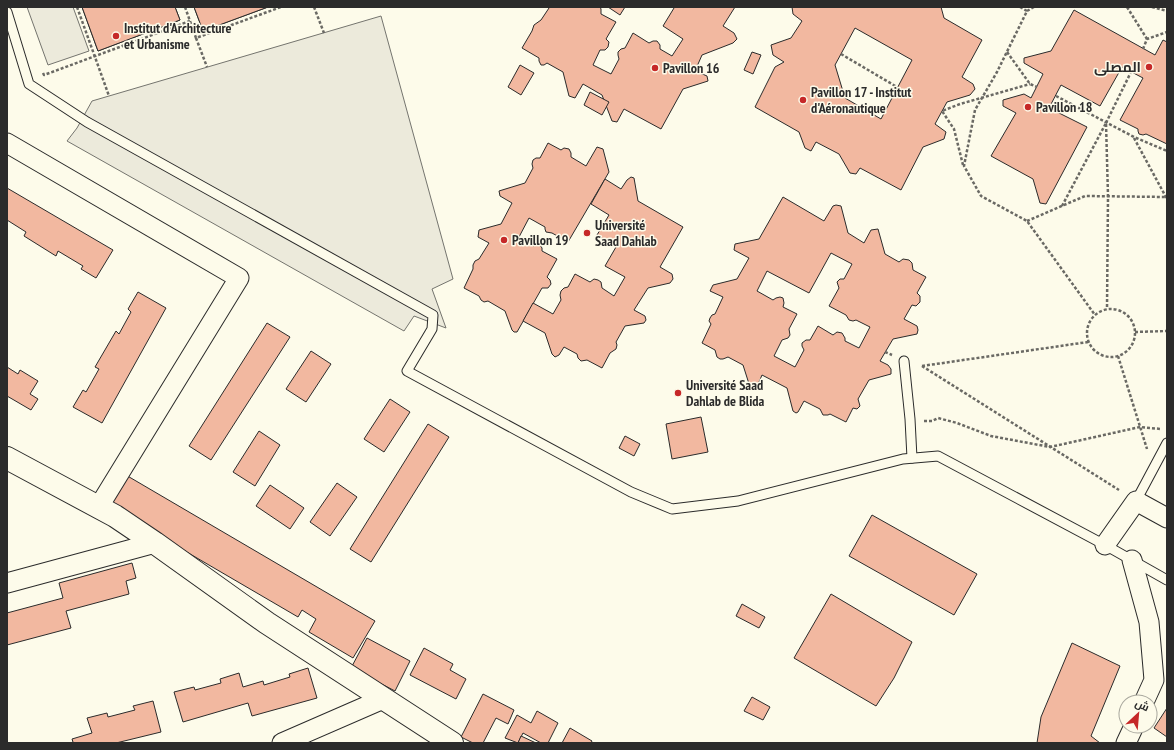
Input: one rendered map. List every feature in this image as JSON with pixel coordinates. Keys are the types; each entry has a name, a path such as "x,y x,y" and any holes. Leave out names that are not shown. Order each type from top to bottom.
{"street":[{"path":"7,143 239,278 98,508"},
{"path":"7,458 115,516 267,623 452,743"},
{"path":"1105,545 1136,501 1167,518"},
{"path":"7,583 155,543"},
{"path":"1132,560 1149,622 1154,680"},
{"path":"1148,694 1154,680 1167,664"},
{"path":"282,743 383,699"}],"lane":[{"path":"7,12 29,84 87,122 433,315 432,330 407,371 630,492 672,509 702,506 738,501 903,459 938,456 1105,545 1167,580"},
{"path":"904,361 910,419 912,458"},
{"path":"1136,501 1167,443"}],"path":[{"path":"77,7 109,96"},
{"path":"185,7 207,67"},
{"path":"196,38 281,7"},
{"path":"314,7 324,33"},
{"path":"1020,7 1027,11"},
{"path":"964,166 975,110 998,72 1027,11 1034,7"},
{"path":"1127,7 1147,39"},
{"path":"1152,7 1167,11"},
{"path":"41,67 44,75 190,21"},
{"path":"1143,49 1147,39 1167,32"},
{"path":"1007,52 1030,84 1037,87"},
{"path":"841,54 897,87"},
{"path":"1062,206 1131,72"},
{"path":"1030,84 960,104 942,111 954,130 964,166 981,196 1027,221 1095,315"},
{"path":"1056,96 1134,137 1167,151"},
{"path":"1106,123 1108,196 1107,309"},
{"path":"1027,221 1085,196 1166,197 1134,137"},
{"path":"1107,309 1115,309 1123,312 1133,324 1135,332 1131,347 1125,353 1111,358 1097,353 1088,342 1086,335 1090,320 1101,311 1107,309"},
{"path":"1135,332 1167,331"},
{"path":"885,352 916,366 922,366 1088,342"},
{"path":"1118,356 1153,468"},
{"path":"922,366 1136,501"},
{"path":"910,419 932,421 938,418 957,423 991,436 1050,447 1140,427 1167,429"}],"shaded area":[{"path":"27,7 73,7 89,51 48,65"},
{"path":"381,16 453,279 432,289 446,328 414,316 404,331 67,141 77,128 92,101"}],"building":[{"name":"Institut d'Architecture et Urbanisme","path":"82,7 175,7 180,20 98,51"},
{"name":"Institut d'Architecture et Urbanisme","path":"82,7 175,7 180,20 98,51"},
{"name":"Institut d'Architecture et Urbanisme","path":"194,7 268,7 203,31"},
{"name":"Institut d'Architecture et Urbanisme","path":"194,7 268,7 203,31"},
{"name":"Pavillon 16","path":"548,7 600,7 601,14 616,22 606,39 609,42 608,47 605,50 600,50 593,65 611,74 619,59 618,52 625,48 633,33 649,43 657,41 660,45 660,49 672,56 683,39 663,26 674,8 673,7 735,7 723,26 734,33 737,39 733,43 702,55 695,71 707,76 708,81 683,89 661,129 624,109 617,122 612,121 602,95 583,84 575,98 569,96 563,72 547,63 541,65 539,58 522,48 534,25 541,20 549,8"},
{"path":"608,7 625,7 620,15"},
{"name":"Pavillon 17 - Institut d'Aéronautique","path":"792,7 941,7 944,18 982,40 962,77 973,84 975,89 970,95 947,102 935,124 946,132 944,139 923,147 901,190 860,168 856,174 850,173 839,154 816,142 811,151 805,148 799,132 755,107 775,67 784,62 773,55 771,45 791,38 802,21 793,14","holes":["855,28 912,60 881,119 845,98 835,65"]},
{"name":"Pavillon 18","path":"1074,10 1155,55 1163,40 1167,42 1167,144 1146,134 1139,134 1138,129 1120,120 1143,78 1122,67 1100,106 1061,85 1049,108 1087,127 1046,204 1040,203 1033,179 991,156 1016,113 1003,106 1003,100 1024,94 1031,98 1043,74 1024,63 1024,58 1051,51"},
{"path":"752,52 761,55 753,74 744,70"},
{"path":"520,65 534,73 521,95 508,87"},
{"path":"590,92 609,102 602,115 584,105"},
{"name":"Pavillon 19","path":"548,143 561,150 564,148 569,149 571,157 586,166 597,147 603,149 609,172 568,242 552,233 546,232 545,227 529,218 519,237 534,246 536,244 540,245 542,251 557,259 547,277 551,284 548,288 542,288 517,332 514,332 505,311 488,301 484,302 479,296 464,288 475,261 479,259 489,243 478,237 479,230 501,224 512,203 500,196 499,191 525,183 533,168 533,160 540,158"},
{"path":"631,177 634,178 638,201 683,227 660,267 672,274 673,279 670,283 648,288 634,310 645,316 646,320 644,323 625,326 616,342 616,349 610,353 602,368 587,360 581,361 577,354 564,347 559,355 555,357 552,354 545,333 523,321 533,303 553,314 561,300 561,291 568,287 575,274 590,282 594,279 598,280 601,282 602,288 614,296 625,277 605,266 616,247 597,235 609,215 591,204 605,179 621,189"},
{"path":"7,188 113,250 96,278 81,269 83,266 58,251 56,256 24,236 26,232 7,220"},
{"path":"783,197 824,221 833,206 841,206 848,233 864,243 871,230 878,229 885,254 899,262 903,259 909,260 912,263 913,270 926,277 917,293 920,296 920,302 916,306 912,305 904,319 917,326 917,334 893,339 880,361 888,365 891,369 891,374 869,380 858,399 860,406 857,409 853,408 846,422 830,414 823,415 820,409 804,401 796,413 793,411 787,388 762,375 756,389 753,389 750,387 743,365 728,357 720,359 717,357 715,350 702,343 711,324 709,321 710,318 715,314 723,297 710,291 713,285 737,279 749,258 734,250 735,244 759,239","holes":["831,253 852,264 844,279 840,279 837,282 839,288 829,306 846,315 849,320 856,320 870,327 859,348 845,341 842,333 837,332 833,335 818,326 810,340 806,340 802,343 804,350 795,367 774,356 782,340 788,338 790,335 789,329 797,314 783,307 783,298 780,297 773,300 757,291 767,271 809,293"]},
{"path":"138,292 166,308 102,423 73,407 83,390 86,392 99,369 95,367 116,331 119,334 131,312 128,309"},
{"path":"267,323 290,337 211,460 189,446"},
{"path":"311,351 331,364 306,402 286,389"},
{"path":"7,367 18,374 20,370 38,381 30,394 38,399 31,410 7,396"},
{"path":"390,399 410,412 384,452 364,439"},
{"path":"701,417 708,452 672,459 666,424"},
{"path":"428,424 449,437 371,562 350,549"},
{"path":"259,431 280,445 255,486 233,472"},
{"path":"625,436 640,444 634,456 619,448"},
{"path":"119,471 375,621 353,658 309,632 316,619 302,610 298,617 101,502"},
{"path":"337,483 357,497 330,536 310,522"},
{"path":"270,485 304,508 290,529 256,506"},
{"path":"872,515 977,574 954,615 849,556"},
{"path":"132,563 136,578 126,581 129,594 66,611 71,628 7,645 7,613 63,598 59,583"},
{"path":"831,594 912,642 894,678 876,706 794,658"},
{"path":"742,604 765,617 759,628 736,616"},
{"path":"367,638 410,661 395,691 351,668"},
{"path":"1072,643 1120,666 1091,736 1100,743 1037,743 1041,717"},
{"path":"424,648 453,664 450,670 466,679 456,699 410,675"},
{"path":"308,668 317,698 252,716 248,703 183,722 174,692 194,687 195,690 221,683 220,679 239,673 243,687 263,681 264,685 290,677 289,674"},
{"path":"483,694 514,710 508,724 496,718 483,743 473,743 461,737"},
{"path":"752,697 770,707 763,720 744,711"},
{"path":"153,701 161,732 116,743 71,743 73,742 72,739 92,733 87,718 107,713 108,717 135,710 133,706"},
{"path":"1167,708 1167,737 1158,731 1158,722"},
{"path":"537,711 558,723 548,743 541,743 523,733 518,743 505,738 517,715 531,723"},
{"path":"570,728 592,741 591,743 562,743"},
{"path":"521,736 536,743 518,743"}],"place":[{"name":"Institut d'Architecture et Urbanisme","path":"116,36"},
{"name":"المصلى","path":"1149,67"},
{"name":"Pavillon 16","path":"655,68"},
{"name":"Pavillon 17 - Institut d'Aéronautique","path":"803,100"},
{"name":"Pavillon 18","path":"1028,107"},
{"name":"Université Saad Dahlab","path":"587,233"},
{"name":"Pavillon 19","path":"504,240"},
{"name":"Université Saad Dahlab de Blida","path":"678,393"}]}
